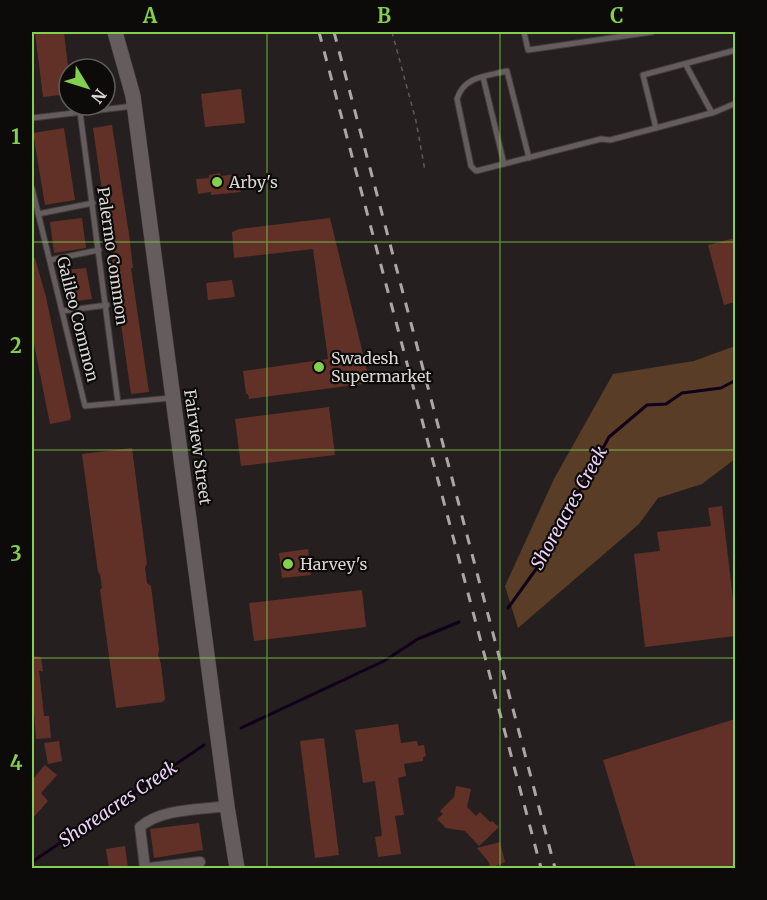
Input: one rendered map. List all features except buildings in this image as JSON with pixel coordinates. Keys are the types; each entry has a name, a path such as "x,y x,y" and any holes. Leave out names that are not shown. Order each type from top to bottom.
{"main road":[{"name":"Fairview Street","path":"115,32 135,106 237,868"}],"street":[{"path":"200,862 146,868 140,826 148,820 179,812 227,806"}],"lane":[{"path":"524,32 528,50 652,32"},
{"path":"656,128 643,75 735,50"},
{"path":"686,65 712,113"},
{"path":"529,158 507,71 468,81 460,89 457,99 471,166 476,171 529,158 601,139 610,140 656,128 712,113 735,103"},
{"path":"483,77 504,164"},
{"path":"117,108 135,106"},
{"path":"32,118 57,115"},
{"name":"Palermo Common","path":"81,117 118,403"},
{"name":"Galileo Common","path":"32,188 86,406 173,397"},
{"path":"38,214 93,203"},
{"path":"50,260 99,250"},
{"path":"63,311 107,305"}],"path":[{"path":"392,32 416,121 425,171"}],"shaded area":[{"path":"735,346 735,459 702,484 658,498 639,524 518,628 505,586 554,479 613,374 694,361"}],"waterway":[{"name":"Shoreacres Creek","path":"508,608 539,565 609,437 647,405 666,404 682,393 721,388 736,380"},
{"name":"Shoreacres Creek","path":"241,728 384,661 418,639 459,622"},
{"name":"Shoreacres Creek","path":"32,862 204,745"}],"railway":[{"path":"319,32 541,868"},
{"path":"334,32 555,868"}],"place":[{"name":"Arby's","path":"217,182"},
{"name":"Swadesh Supermarket","path":"319,367"},
{"name":"Harvey's","path":"288,564"}]}
